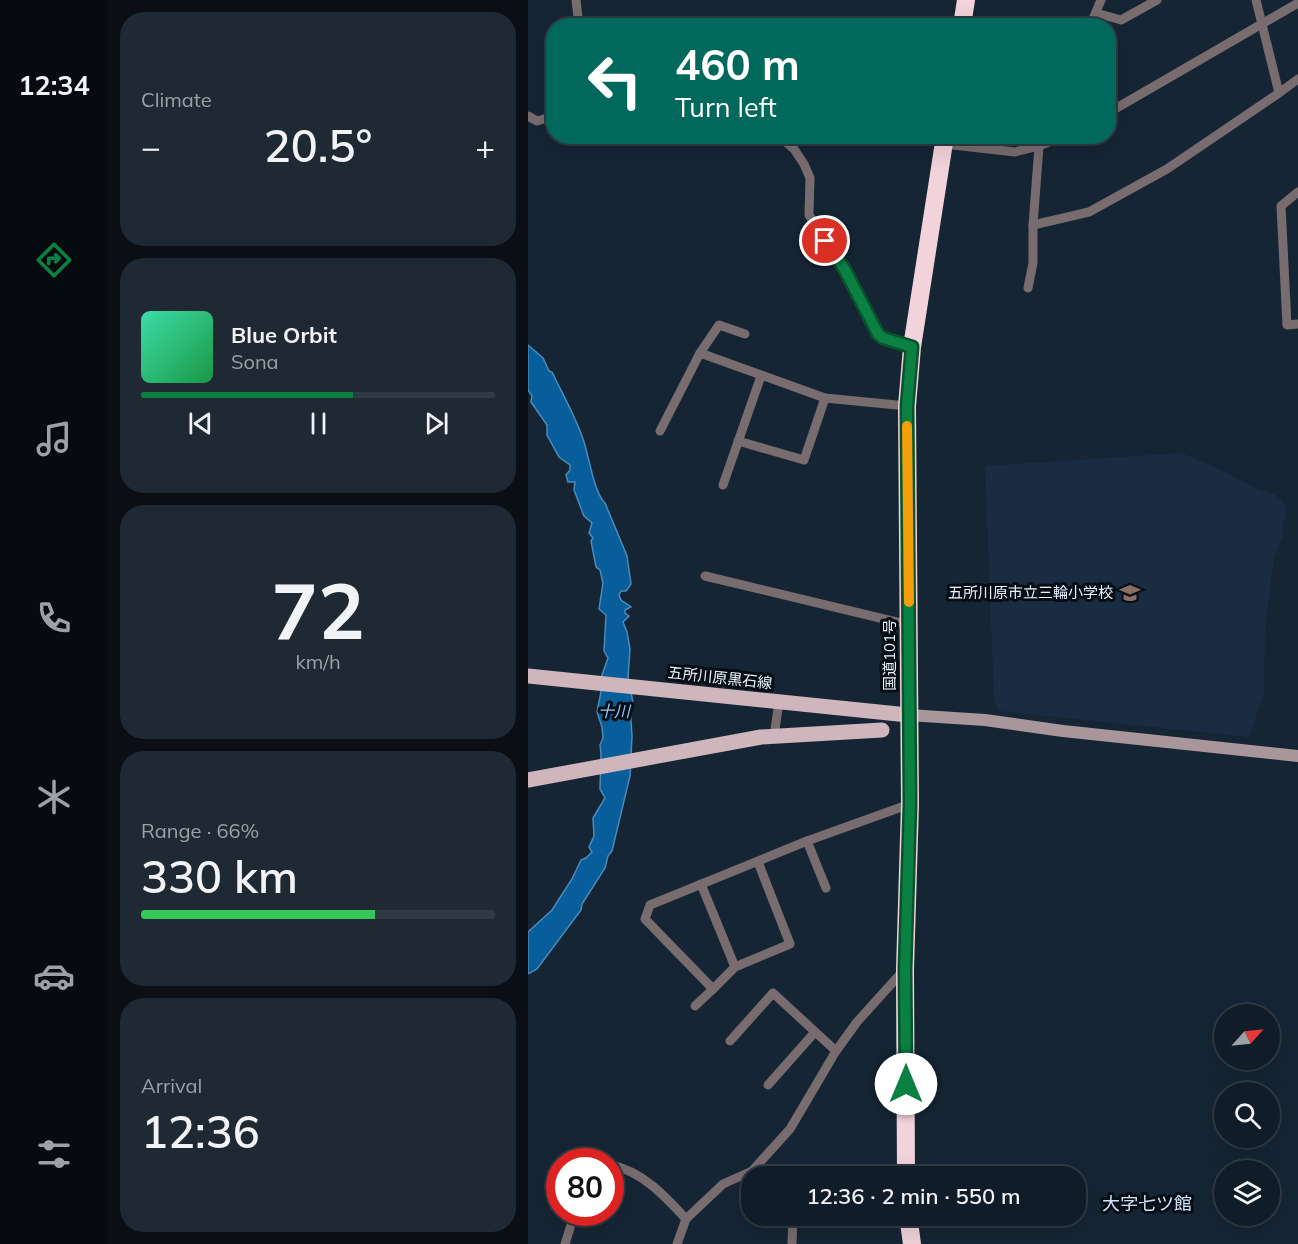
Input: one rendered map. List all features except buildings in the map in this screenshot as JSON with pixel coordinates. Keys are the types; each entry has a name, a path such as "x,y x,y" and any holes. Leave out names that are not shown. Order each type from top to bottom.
{"highway":[{"path":"963,18 966,0"},
{"name":"国道101号","path":"906,1166 905,969 910,804 907,406 912,347 944,144"},
{"path":"910,1226 912,1244"}],"main road":[{"name":"五所川原黒石線","path":"528,676 908,715"},
{"path":"528,780 774,736 882,730"}],"street":[{"path":"576,0 578,18"},
{"path":"1093,18 1101,0"},
{"path":"1116,18 1121,20 1157,0"},
{"path":"1256,0 1279,93"},
{"path":"1116,108 1298,3"},
{"path":"1096,12 1115,18"},
{"path":"1033,225 1089,212 1167,169 1298,79"},
{"path":"528,116 537,121 546,118"},
{"path":"788,144 804,164 810,178 809,215 845,270 878,334 883,338 912,347"},
{"path":"968,144 1015,152 1034,144"},
{"path":"1028,288 1033,263 1033,225 1041,144"},
{"path":"1298,192 1281,206 1287,325 1298,324"},
{"path":"660,431 700,353 719,325 745,334"},
{"path":"700,353 825,398 907,406"},
{"path":"723,484 760,376"},
{"path":"738,441 804,460 825,398"},
{"path":"705,576 909,625"},
{"path":"774,736 778,702"},
{"path":"908,715 985,720 1063,731 1298,756"},
{"path":"713,988 645,919 650,905 807,841 910,804"},
{"path":"807,841 826,888"},
{"path":"695,1006 735,967 790,944 758,862"},
{"path":"701,884 735,967"},
{"path":"761,1166 790,1129 836,1051 857,1022 905,969"},
{"path":"730,1041 773,993 836,1051"},
{"path":"768,1085 815,1032"},
{"path":"624,1168 653,1187 686,1219"},
{"path":"677,1244 686,1219 723,1184 741,1178"},
{"path":"565,1244 571,1226"},
{"path":"792,1244 793,1226"}],"shaded area":[{"name":"五所川原市立三輪小学校","path":"1182,453 1254,488 1274,494 1286,506 1282,537 1274,558 1265,627 1264,693 1249,737 998,711 994,700 985,466"}],"water":[{"name":"十川","path":"528,345 543,358 572,412 585,444 597,490 605,503 627,556 631,584 619,595 621,600 631,607 625,610 629,616 623,622 630,649 628,678 633,702 630,706 632,736 630,776 612,851 605,868 582,904 581,910 537,969 528,974 528,932 552,910 581,860 592,852 589,847 594,836 593,818 605,798 600,789 600,745 603,738 597,712 601,678 608,658 604,651 606,615 599,609 603,583 600,570 596,567 591,541 593,538 589,533 592,523 584,516 574,490 575,482 568,482 566,475 570,470 570,465 559,457 547,435 547,425 531,402 532,396 528,390"}],"slow traffic":[{"path":"907,426 909,602"}],"place":[{"name":"五所川原市立三輪小学校","path":"1130,593"}],"district":[{"name":"大字七ツ館","path":"1147,1204"}],"route":[{"path":"825,241 845,270 878,334 883,338 912,347 907,406 910,804 905,969 906,1084"}]}
